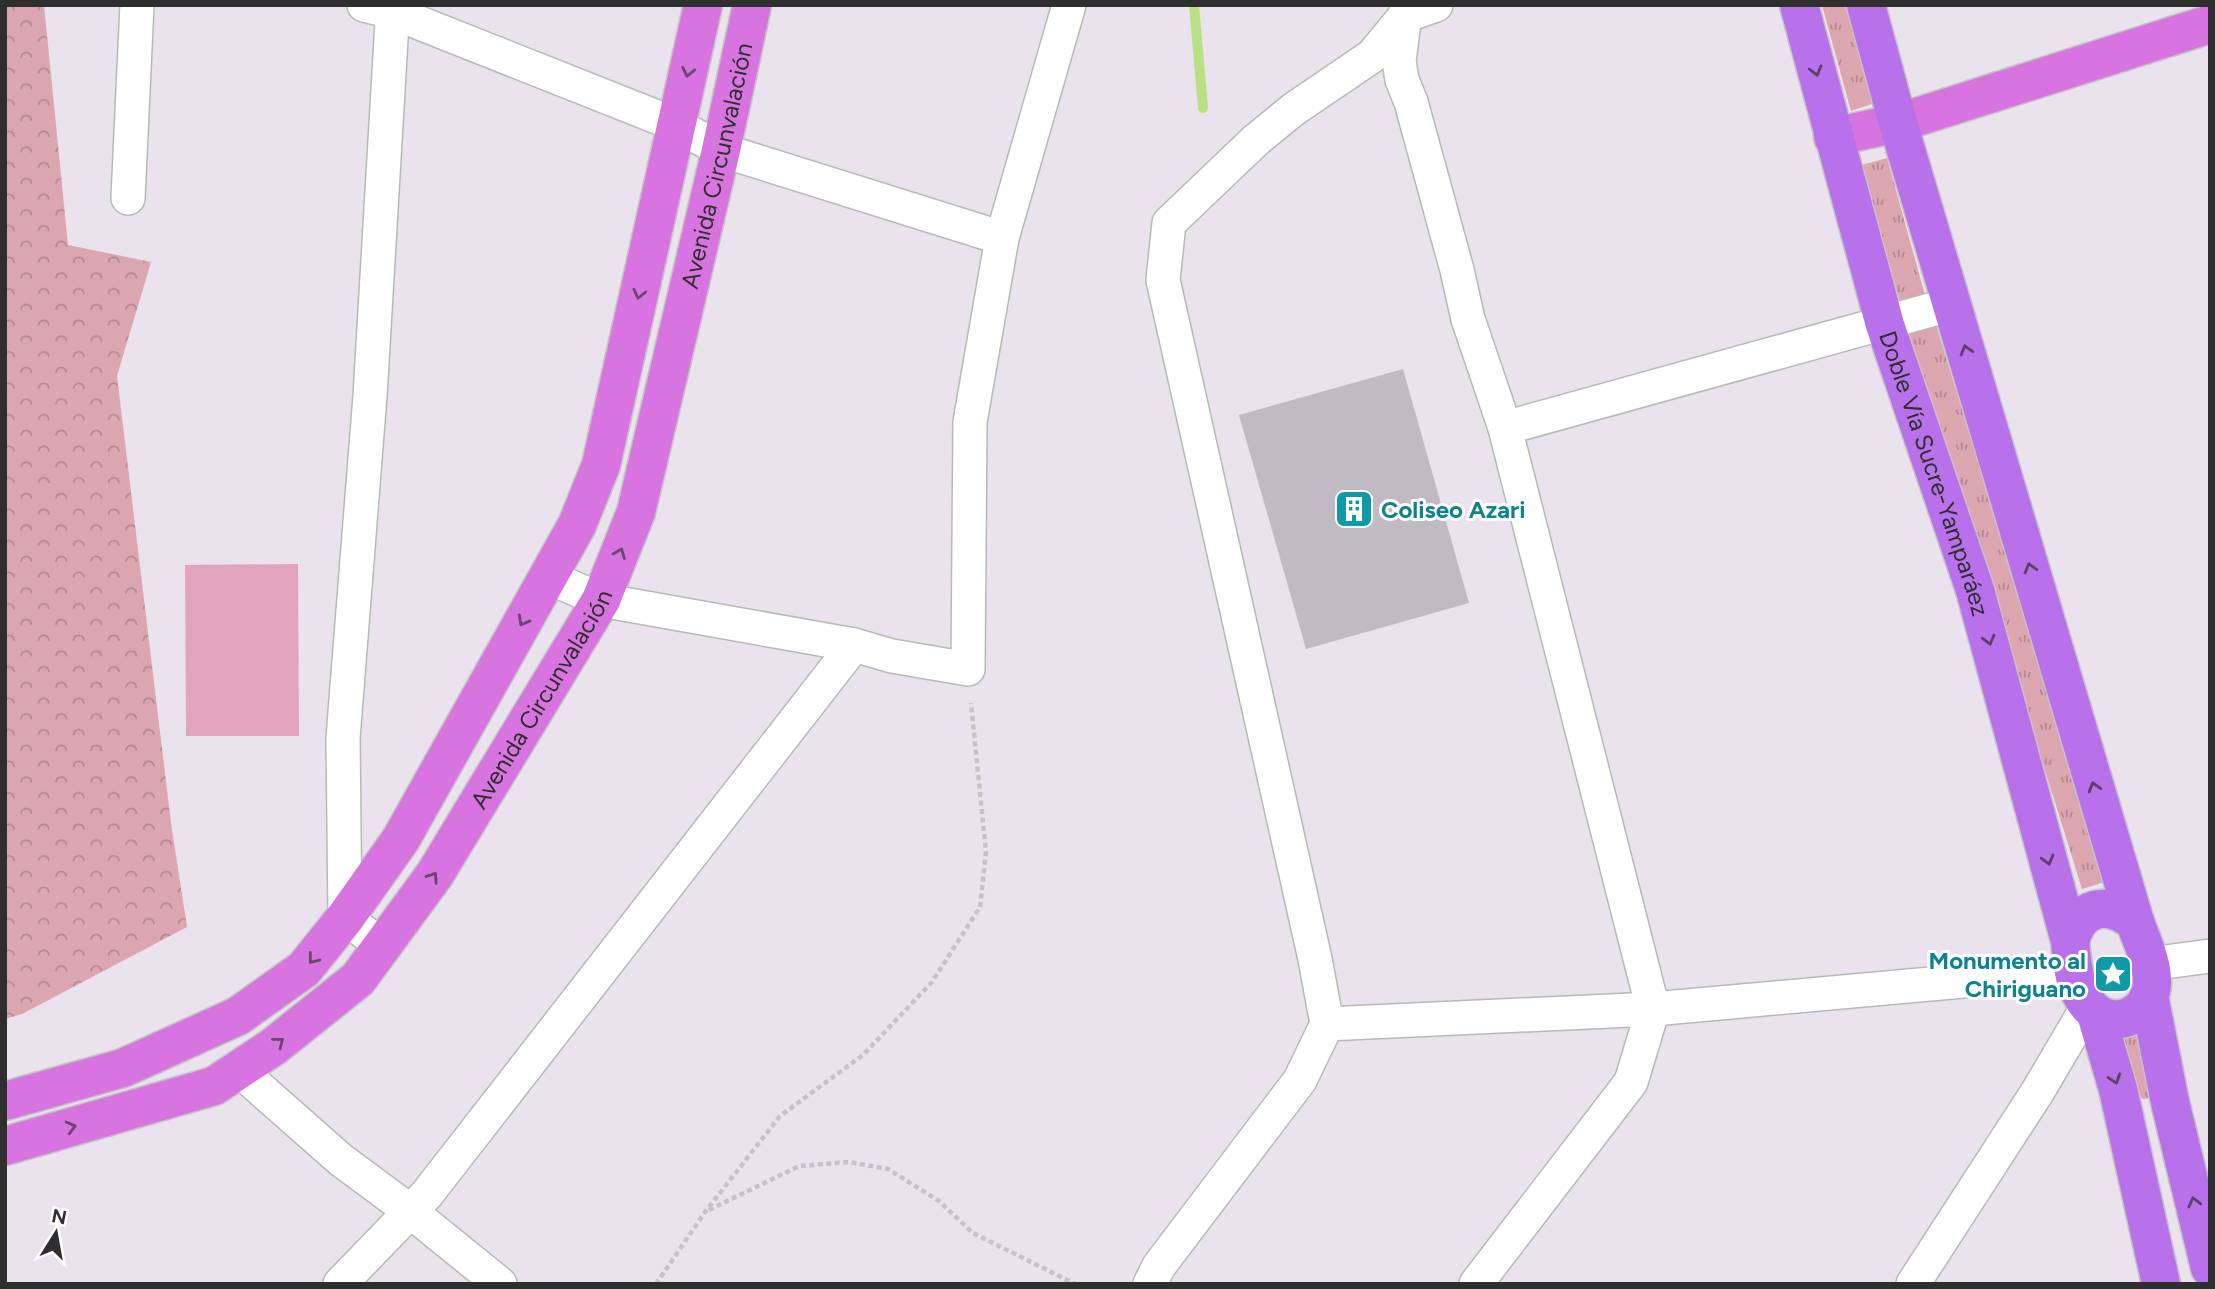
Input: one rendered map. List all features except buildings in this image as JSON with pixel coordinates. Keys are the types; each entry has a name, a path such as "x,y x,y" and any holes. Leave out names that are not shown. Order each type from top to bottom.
{"highway":[{"name":"Doble Vía Sucre-Yamparáez","path":"1798,5 1885,325 1975,590 2078,987 2092,1010 2118,1090 2161,1284"},
{"path":"1866,5 1898,123 2150,980 2169,1102 2210,1268"},
{"path":"2072,956 2078,922 2089,913 2112,909 2122,912 2134,922"},
{"path":"2092,1010 2106,1019 2129,1018 2144,1007 2150,980"}],"main road":[{"name":"Avenida Circunvalación","path":"5,1101 123,1068 238,1016 304,969 345,918 401,839 577,525 601,465 703,5"},
{"name":"Avenida Circunvalación","path":"5,1146 214,1086 273,1047 358,979 435,874 601,600 636,512 721,150 752,5"},
{"path":"1833,137 1898,123 2210,24"}],"street":[{"path":"128,198 137,5"},
{"path":"548,577 601,600 968,669 970,422 1002,238 1069,5"},
{"path":"1150,1284 1159,1266 1300,1080 1327,1024 1309,932 1163,280 1169,223 1256,140 1294,109 1372,57 1403,10 1436,5"},
{"path":"383,946 345,918 343,738 371,384 383,7 677,125 721,150 1002,238"},
{"path":"1403,10 1399,61 1402,79 1415,115 1468,319 1505,428 1653,1009 1631,1082 1476,1284"},
{"path":"1505,428 1885,325 1952,304"},
{"path":"340,1284 426,1194 854,646"},
{"path":"1327,1024 1653,1009 2072,956"},
{"path":"2150,980 2210,956"},
{"path":"1913,1284 2092,1010"},
{"path":"239,1070 341,1160 410,1211 500,1284"}],"path":[{"path":"656,1284 705,1212 780,1116 863,1055 932,982 980,907 986,852 968,669"},
{"path":"705,1212 799,1166 849,1162 888,1168 939,1201 973,1233 1075,1284"}],"green space":[{"path":"5,5 44,5 68,245 151,262 117,376 171,823 187,927 22,1014 5,1019"},
{"path":"1822,5 1848,5 1875,103 1851,111"},
{"path":"1887,158 1926,299 1901,306 1862,165"},
{"path":"1936,325 2108,881 2082,889 1909,333"},
{"path":"2127,1032 2139,1033 2154,1098 2143,1099 2134,1092 2119,1040"}],"shaded area":[{"path":"298,564 299,736 186,736 185,565"}],"waterway":[{"path":"1194,5 1203,108"}],"place":[{"name":"Coliseo Azari","path":"1354,509"},
{"name":"Monumento al Chiriguano","path":"2113,974"}]}
